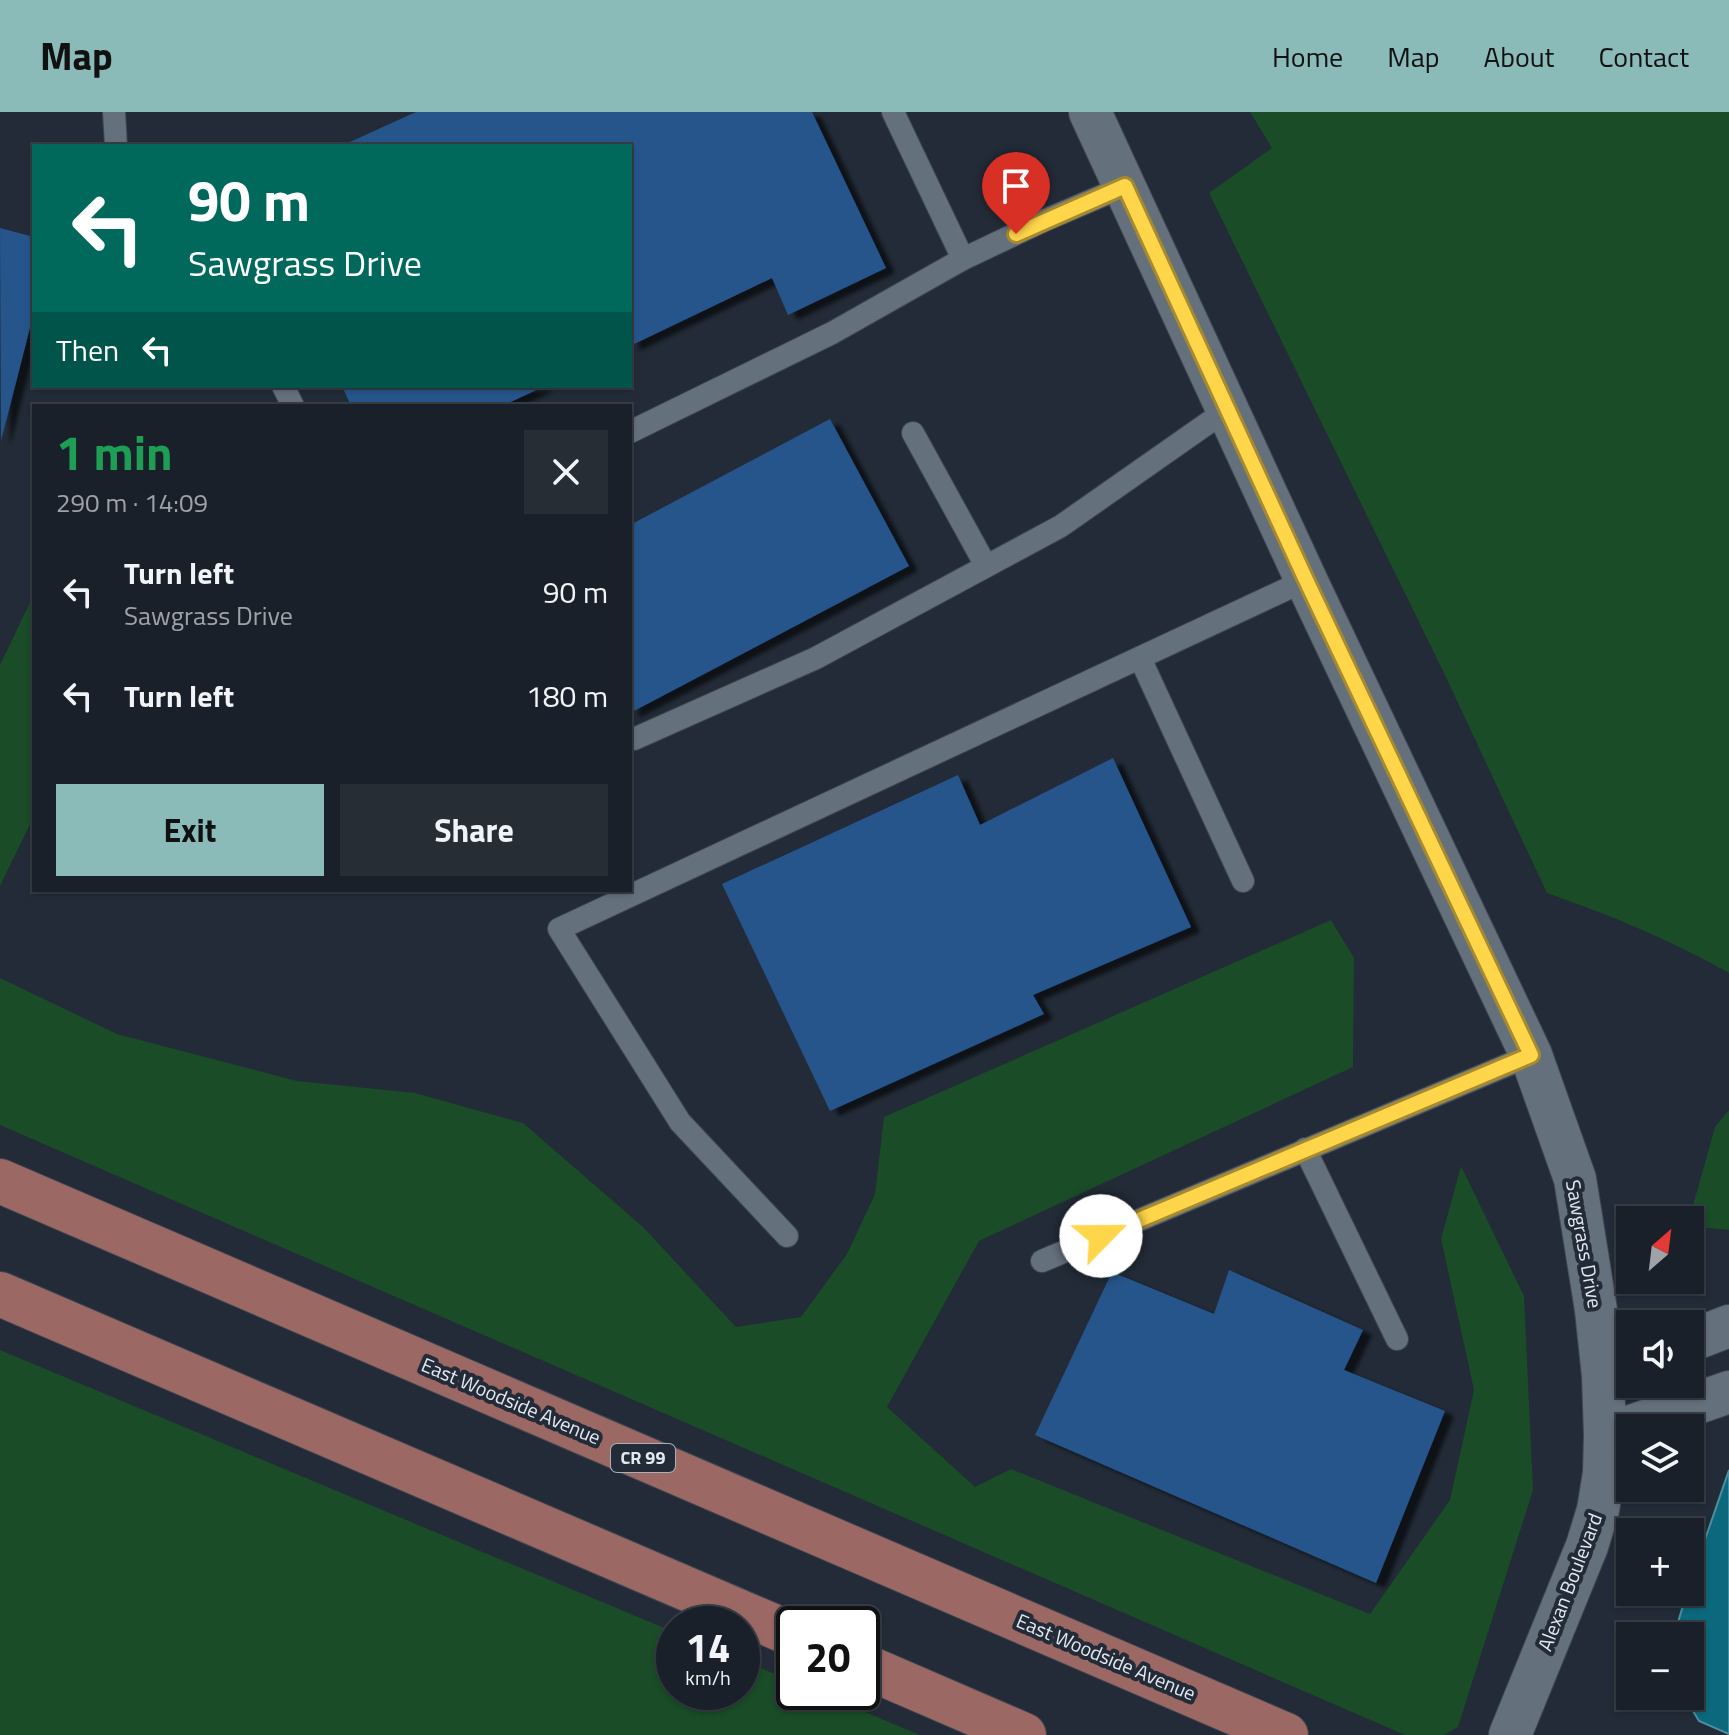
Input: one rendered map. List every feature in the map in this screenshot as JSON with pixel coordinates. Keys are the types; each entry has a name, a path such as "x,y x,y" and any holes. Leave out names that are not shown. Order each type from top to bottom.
{"main road":[{"name":"East Woodside Avenue","path":"0,1181 1286,1735"},
{"path":"0,1294 776,1627"},
{"path":"880,1673 1024,1735"}],"street":[{"name":"Sawgrass Drive","path":"1090,112 1306,580 1531,1055 1575,1179 1596,1310 1616,1370"},
{"path":"1704,1336 1729,1326"},
{"name":"Alexan Boulevard","path":"1510,1735 1598,1510 1604,1473 1605,1435 1616,1370"},
{"path":"1605,1435 1729,1392"}],"lane":[{"path":"114,112 116,144"},
{"path":"893,112 963,259"},
{"path":"632,431 832,333 963,259 1125,186"},
{"path":"634,739 816,658 1061,526 1228,409"},
{"path":"913,433 986,566"},
{"path":"787,1236 680,1122 559,929 1306,580"},
{"path":"1140,658 1243,881"},
{"path":"1042,1261 1531,1055"},
{"path":"1305,1149 1397,1339"}],"green space":[{"path":"1250,112 1729,112 1729,973 1640,929 1547,893 1443,671 1209,193 1272,148"},
{"path":"32,598 32,820 0,886 0,665"},
{"path":"1331,920 1354,958 1353,1067 979,1241 887,1407 975,1487 1011,1469 1370,1614 1450,1500 1474,1390 1441,1239 1461,1166 1524,1296 1533,1490 1458,1727 1444,1735 1405,1735 0,1125 0,978 117,1034 297,1081 415,1093 523,1123 643,1227 736,1327 801,1317 847,1254 875,1194 884,1117"},
{"path":"1729,1110 1729,1230 1704,1227 1704,1206 1693,1206 1715,1127"},
{"path":"0,1350 656,1624 656,1710 760,1710 760,1668 776,1674 776,1710 860,1710 920,1735 0,1735"}],"water":[{"path":"1729,1470 1729,1734 1699,1721 1692,1710 1704,1710 1704,1622 1678,1622 1683,1606 1704,1606 1704,1542"}],"building":[{"path":"416,112 812,112 886,268 788,315 772,278 632,345 632,144 345,144"},
{"path":"0,228 32,236 32,320 1,441"},
{"path":"343,388 541,388 506,404 350,404"},
{"path":"830,419 909,566 632,712 632,524"},
{"path":"1113,758 1191,927 1033,995 1044,1014 830,1111 722,884 958,775 980,825"},
{"path":"1229,1270 1363,1330 1344,1370 1445,1411 1376,1583 1035,1435 1112,1272 1214,1314"}],"route":[{"path":"1016,234 1125,186 1306,580 1531,1055 1101,1236"}]}
